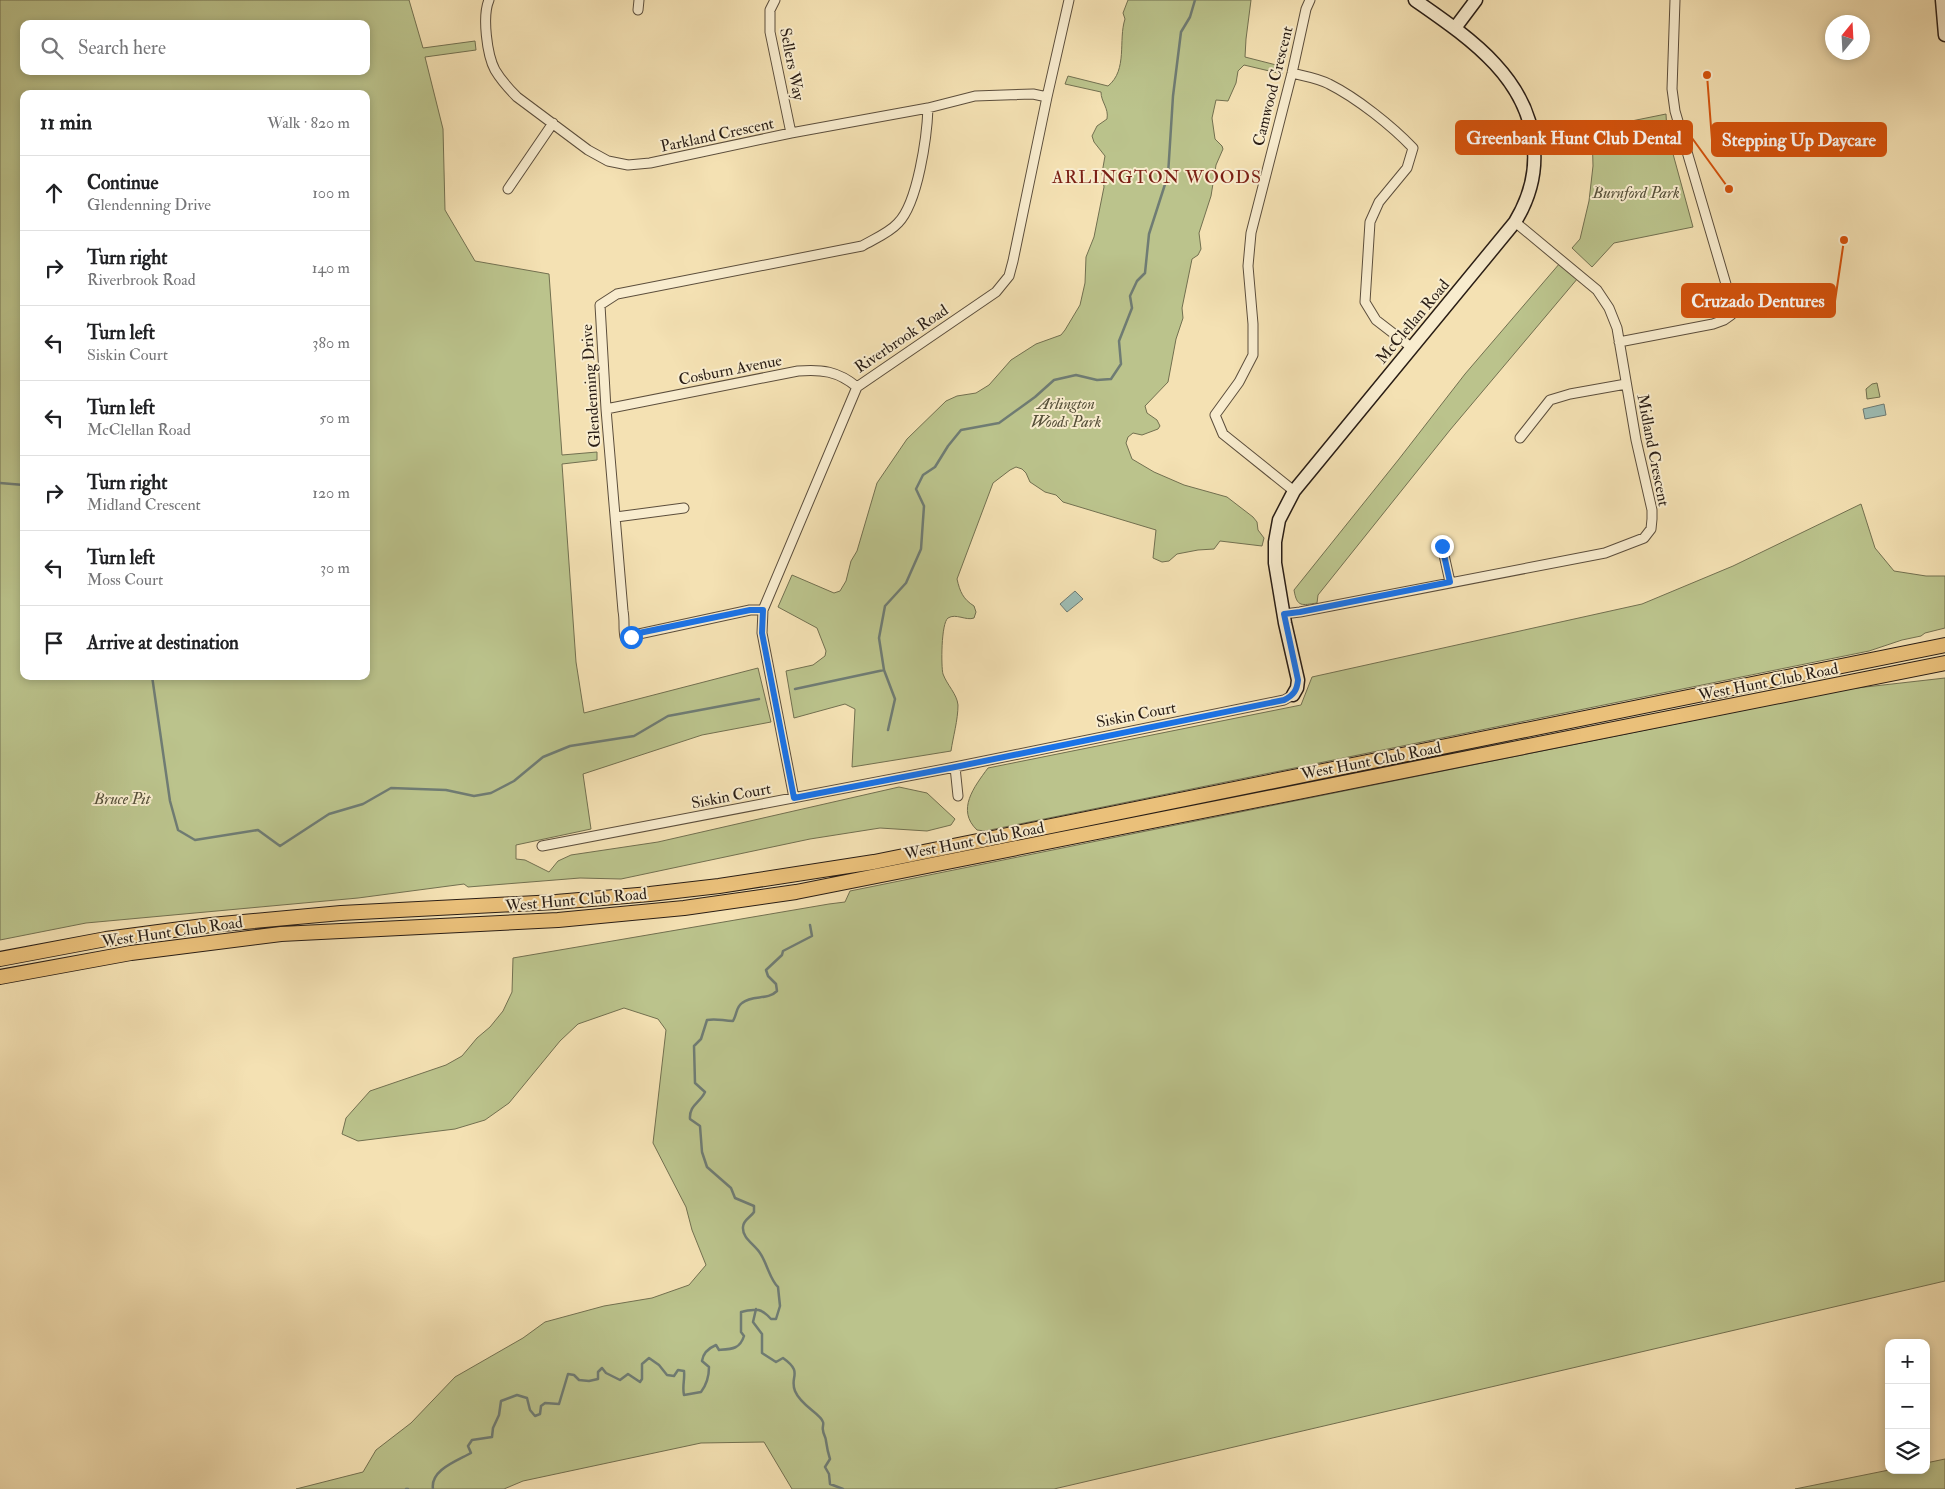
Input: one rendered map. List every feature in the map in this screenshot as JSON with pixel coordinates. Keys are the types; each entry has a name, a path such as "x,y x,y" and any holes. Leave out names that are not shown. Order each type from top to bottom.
{"main road":[{"path":"1908,653 1945,639"},
{"name":"West Hunt Club Road","path":"0,959 106,939 211,925 350,913 565,901 659,893 793,876 874,862 1945,645"},
{"name":"West Hunt Club Road","path":"0,977 131,953 281,934 558,920 684,908 796,892 878,878 1945,663"}],"street":[{"name":"Parkland Crescent","path":"489,0 486,21 491,61 508,88 588,150 608,161 628,165 650,163 791,133 928,108 976,96 1033,94 1047,97"},
{"path":"638,10 639,0"},
{"name":"Sellers Way","path":"775,0 770,10 770,32 791,133"},
{"name":"Riverbrook Road","path":"794,798 762,633 763,610 857,386 996,292 1008,276 1013,262 1069,0"},
{"name":"Camwood Crescent","path":"1294,491 1223,434 1215,415 1239,382 1253,355 1253,324 1248,266 1251,233 1306,9 1310,0"},
{"name":"McClellan Road","path":"1293,695 1297,688 1298,680 1275,563 1275,542 1279,520 1294,491 1516,222 1526,204 1533,178 1535,162 1530,120 1522,100 1496,65 1455,28 1415,0"},
{"path":"1455,28 1476,0"},
{"path":"1619,342 1712,324 1724,320 1731,315 1728,291 1678,127 1675,111 1672,89 1675,0"},
{"path":"1942,0 1945,35"},
{"path":"1292,72 1328,83 1346,94 1400,135 1413,148 1407,168 1379,202 1370,222 1365,302 1376,320 1411,347"},
{"name":"Glendenning Drive","path":"763,610 750,610 625,637 626,624 623,611 606,409 600,305 617,294 862,246 881,236 898,224 906,214 913,195 928,130 928,108"},
{"path":"508,190 553,124"},
{"name":"Midland Crescent","path":"1284,614 1605,553 1644,538 1651,529 1652,510 1619,342 1609,308 1597,290 1516,222"},
{"name":"Cosburn Avenue","path":"606,409 798,371 818,369 847,379 857,386"},
{"path":"1520,438 1550,400 1570,394 1626,384"},
{"path":"616,517 684,508"},
{"path":"1442,546 1450,582"},
{"name":"Siskin Court","path":"542,846 955,767 1284,700 1293,695"},
{"path":"955,767 958,796"}],"green space":[{"name":"Bruce Pit","path":"0,0 409,0 423,48 475,41 476,50 425,57 443,129 445,210 475,261 549,274 562,455 597,452 597,460 562,464 576,662 584,713 758,668 771,722 702,735 583,774 591,829 516,845 516,859 525,860 549,872 558,861 571,855 658,842 899,787 927,793 955,819 951,825 927,831 880,828 810,839 621,879 580,878 468,887 464,884 358,898 86,923 0,940"},
{"name":"Arlington Woods Park","path":"1128,0 1251,0 1245,57 1284,67 1282,74 1244,65 1238,71 1236,83 1228,101 1216,100 1212,118 1215,139 1223,149 1216,165 1211,196 1199,233 1201,249 1198,255 1192,259 1182,308 1183,318 1176,339 1168,382 1145,406 1147,413 1157,420 1160,426 1158,429 1142,435 1133,433 1128,437 1126,443 1132,459 1154,472 1184,485 1227,497 1257,522 1258,530 1264,538 1262,546 1220,541 1214,549 1177,554 1169,561 1162,562 1153,558 1156,530 1063,502 1056,495 1045,492 1030,482 1022,469 1016,467 1010,470 993,483 957,579 962,595 974,606 976,612 974,618 948,618 944,628 943,674 956,697 958,705 951,751 852,767 855,709 845,704 794,718 786,671 813,665 825,656 826,651 817,628 778,607 792,575 834,593 840,591 846,581 851,561 857,551 877,483 907,439 946,401 957,396 976,393 989,385 1011,360 1036,344 1061,335 1080,305 1085,283 1086,257 1094,237 1104,187 1102,173 1105,156 1094,142 1092,136 1097,126 1107,119 1107,115 1101,92 1065,84 1068,76 1108,86 1114,79 1120,63 1125,19 1123,13"},
{"name":"Burnford Park","path":"1666,114 1667,132 1693,227 1614,243 1592,267 1572,248 1580,239 1589,201 1593,166 1592,129"},
{"path":"1560,263 1578,278 1450,430 1318,595 1317,603 1304,605 1299,603 1294,590 1465,374"},
{"path":"1877,383 1880,397 1867,399 1866,389 1872,384"},
{"path":"1861,504 1875,548 1894,571 1926,576 1945,576 1945,628 1869,651 985,831 977,830 968,815 969,799 977,783 988,768 1301,705 1312,677 1642,604 1733,566"},
{"path":"1945,678 1945,1281 1054,1489 792,1489 764,1442 701,1443 523,1481 504,1489 296,1489 363,1472 376,1450 411,1423 455,1377 523,1338 545,1322 604,1306 652,1298 689,1285 706,1265 692,1230 686,1207 653,1143 666,1030 658,1019 624,1008 578,1024 560,1041 509,1103 485,1120 455,1129 358,1141 342,1134 346,1118 370,1091 446,1065 462,1056 503,1011 512,992 513,958 845,902 850,891 1848,689"},
{"path":"1945,1459 1945,1489 1795,1489 1885,1471 1885,1474 1930,1474 1930,1462"}],"water":[{"path":"1884,404 1886,415 1865,419 1863,409"},
{"path":"1075,591 1083,599 1067,612 1060,604"}],"waterway":[{"path":"888,730 895,699 884,670 879,638 885,606 906,583 921,549 924,506 916,489 923,475 935,467 961,430 999,423 1035,397 1054,380 1076,375 1097,380 1111,379 1121,364 1119,341 1132,308 1130,296 1137,281 1145,273 1149,234 1168,175 1173,96 1181,32 1190,17 1195,0"},
{"path":"0,483 20,485"},
{"path":"795,689 884,670"},
{"path":"153,680 170,801 178,830 195,840 258,830 280,846 329,814 363,804 391,788 446,790 474,796 491,793 514,781 543,757 570,746 634,736 668,716 759,699"},
{"path":"433,1489 433,1482 440,1471 471,1453 468,1446 472,1440 492,1437 501,1401 517,1395 527,1398 530,1410 535,1416 540,1414 541,1406 545,1403 559,1404 568,1374 574,1375 579,1380 589,1381 598,1379 598,1372 602,1368 606,1373 620,1380 628,1374 640,1382 642,1379 642,1364 649,1358 659,1365 667,1375 674,1376 678,1370 684,1371 684,1395 701,1392 709,1371 709,1367 702,1361 705,1353 716,1345 719,1350 732,1349 740,1344 744,1336 741,1332 741,1312 758,1310 764,1312 771,1319 776,1319 780,1306 778,1287 760,1253 746,1238 743,1231 743,1225 754,1212 754,1206 735,1198 731,1188 707,1167 702,1152 700,1126 690,1119 691,1110 705,1092 695,1083 694,1046 701,1039 707,1020 733,1021 740,1005 746,1000 769,996 777,991 776,984 768,976 766,970 782,955 783,951 812,936 810,925"},
{"path":"756,1309 753,1322 762,1334 762,1353 776,1362 783,1358 793,1367 795,1391 823,1422 823,1431 830,1459 825,1467 829,1474 830,1484 843,1489"}],"place":[{"name":"Stepping Up Daycare","path":"1707,75"},
{"name":"Greenbank Hunt Club Dental","path":"1729,189"},
{"name":"Cruzado Dentures","path":"1844,240"}],"district":[{"name":"ARLINGTON WOODS","path":"1157,177"}],"route":[{"path":"631,637 639,633 750,610 763,610 762,633 794,798 1284,700 1293,695 1297,688 1298,680 1284,614 1450,582 1442,546"}]}
